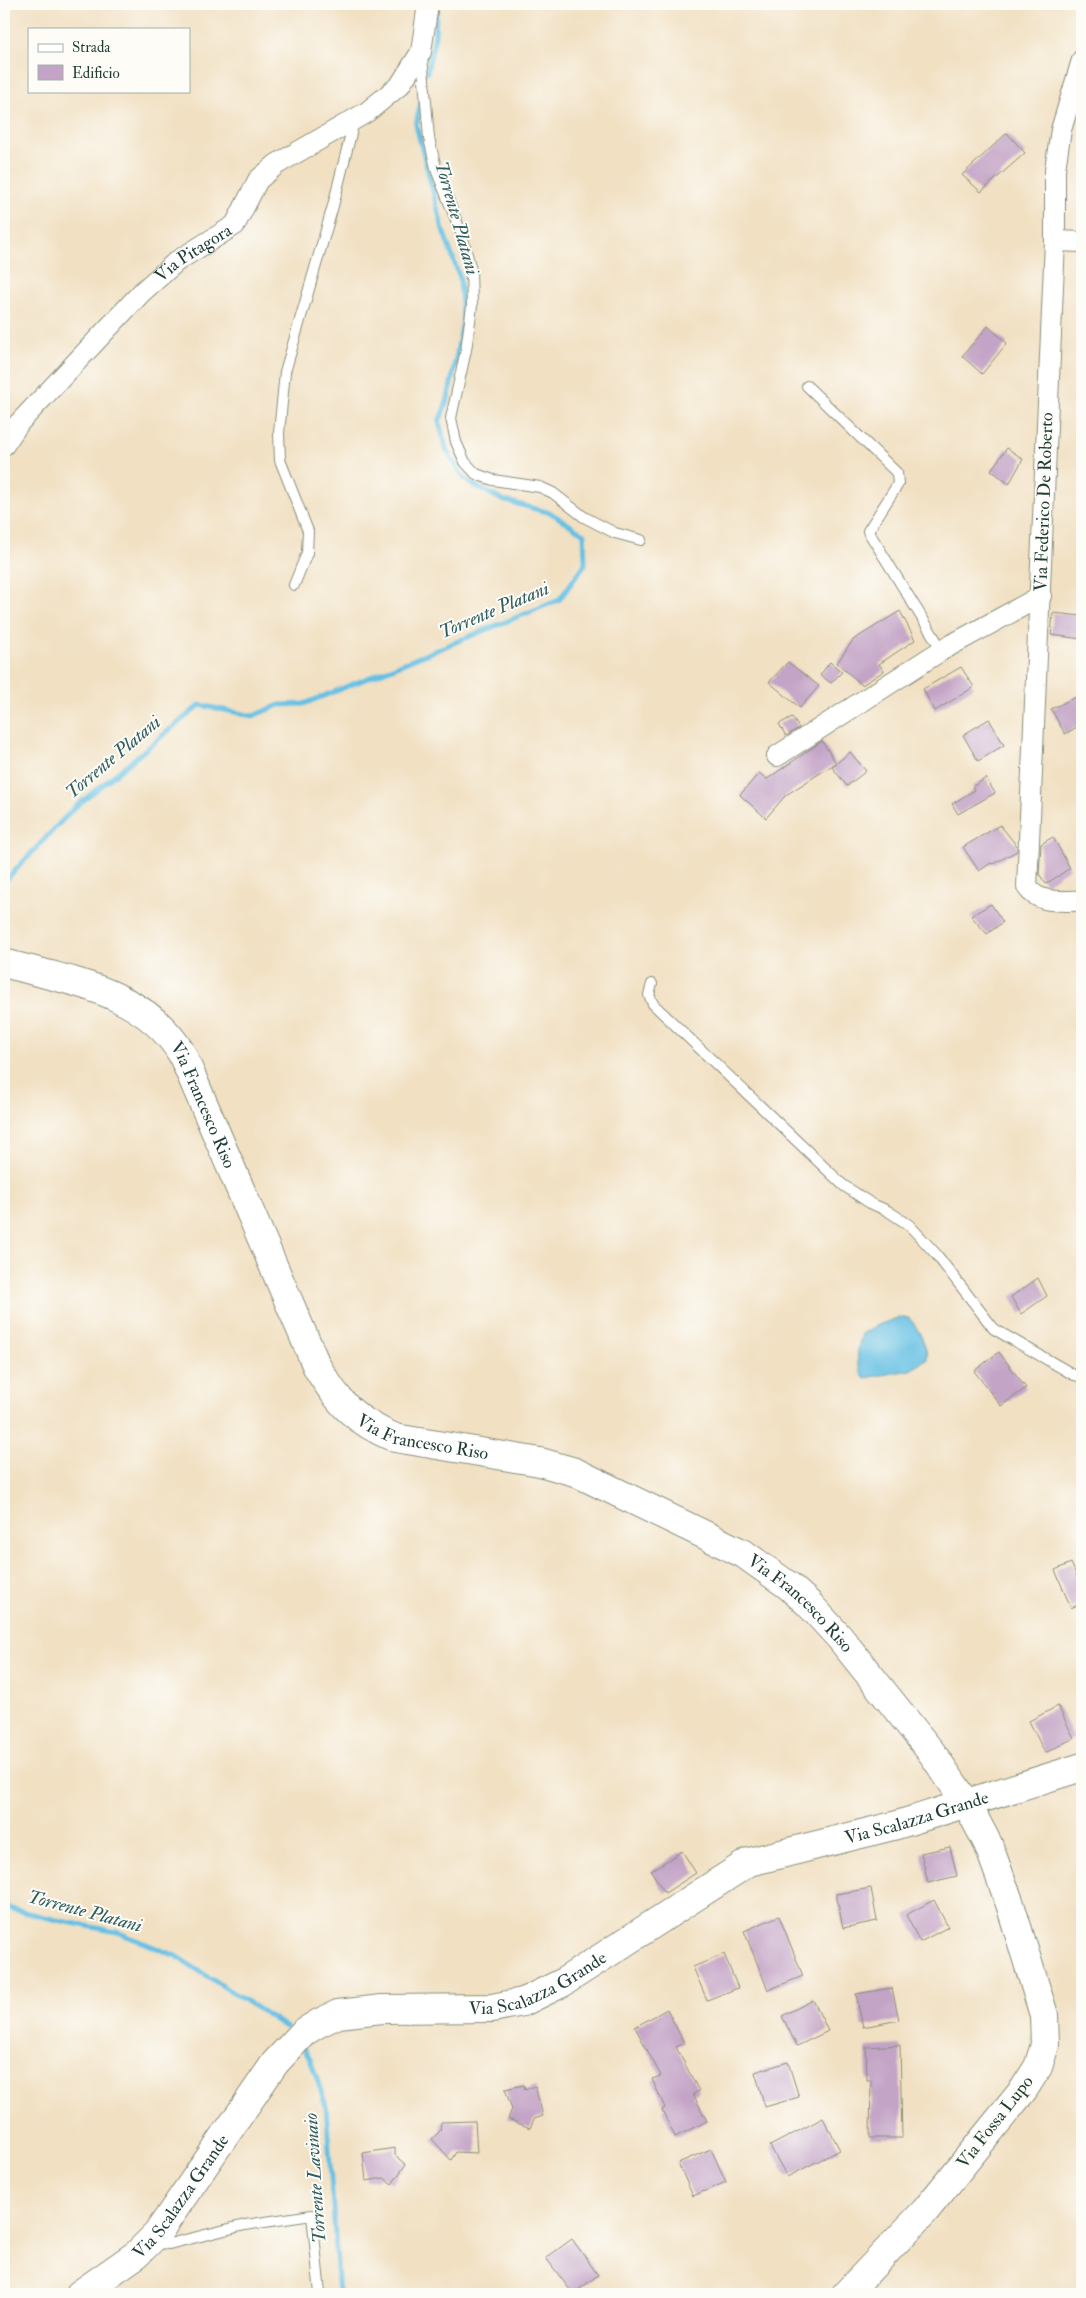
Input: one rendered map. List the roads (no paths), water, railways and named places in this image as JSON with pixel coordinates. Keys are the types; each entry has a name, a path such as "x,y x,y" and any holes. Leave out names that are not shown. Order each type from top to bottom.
{"street":[{"name":"Via Pitagora","path":"4,445 19,423 142,292 177,261 235,226 258,180 277,164 367,112 400,85 421,52 428,4"},
{"name":"Via Federico De Roberto","path":"1082,60 1061,130 1056,160 1055,241 1041,596 1027,887 1033,896 1039,899 1082,901"},
{"path":"1055,241 1082,242"},
{"path":"777,756 942,650 1041,596"},
{"name":"Via Francesco Riso","path":"4,963 104,991 146,1013 172,1038 182,1054 317,1367 334,1395 349,1411 381,1432 395,1438 540,1462 575,1472 744,1554 789,1586 834,1631 932,1753 967,1804"},
{"name":"Via Scalazza Grande","path":"80,2294 137,2254 157,2234 275,2063 304,2032 319,2023 338,2014 382,2009 492,2008 523,2002 562,1983 749,1862 897,1825 1082,1767"},
{"name":"Via Fossa Lupo","path":"846,2294 925,2211 1024,2089 1038,2067 1045,2045 1044,2015 1010,1904 988,1844 967,1804"}],"lane":[{"path":"421,52 429,138 437,172 462,235 471,270 471,314 466,350 451,418 456,442 465,462 476,474 493,480 540,487 584,517 615,533 641,540"},
{"path":"294,586 307,554 308,532 280,460 279,433 285,372 333,206 354,120"},
{"path":"807,386 897,473 898,484 868,531 942,650"},
{"path":"652,984 649,995 653,1004 843,1185 909,1225 936,1254 994,1329 1066,1370 1082,1377"},
{"path":"149,2242 169,2244 245,2224 312,2215 320,2294"}],"water":[{"path":"897,1318 909,1318 916,1327 924,1343 927,1360 910,1370 865,1378 858,1363 862,1334 875,1326"}],"waterway":[{"name":"Torrente Platani","path":"427,73 435,35 436,13"},
{"name":"Torrente Platani","path":"4,882 74,808 200,705 253,716 279,705 304,704 559,600 585,564 584,534 551,513 502,500 465,480 447,451 439,422 448,399 463,322 460,278 443,230 416,125 422,96"},
{"name":"Torrente Platani","path":"4,1904 8,1908 117,1932 176,1956 286,2027"},
{"name":"Torrente Lavinaio","path":"303,2047 311,2061 326,2106 339,2294"}]}
